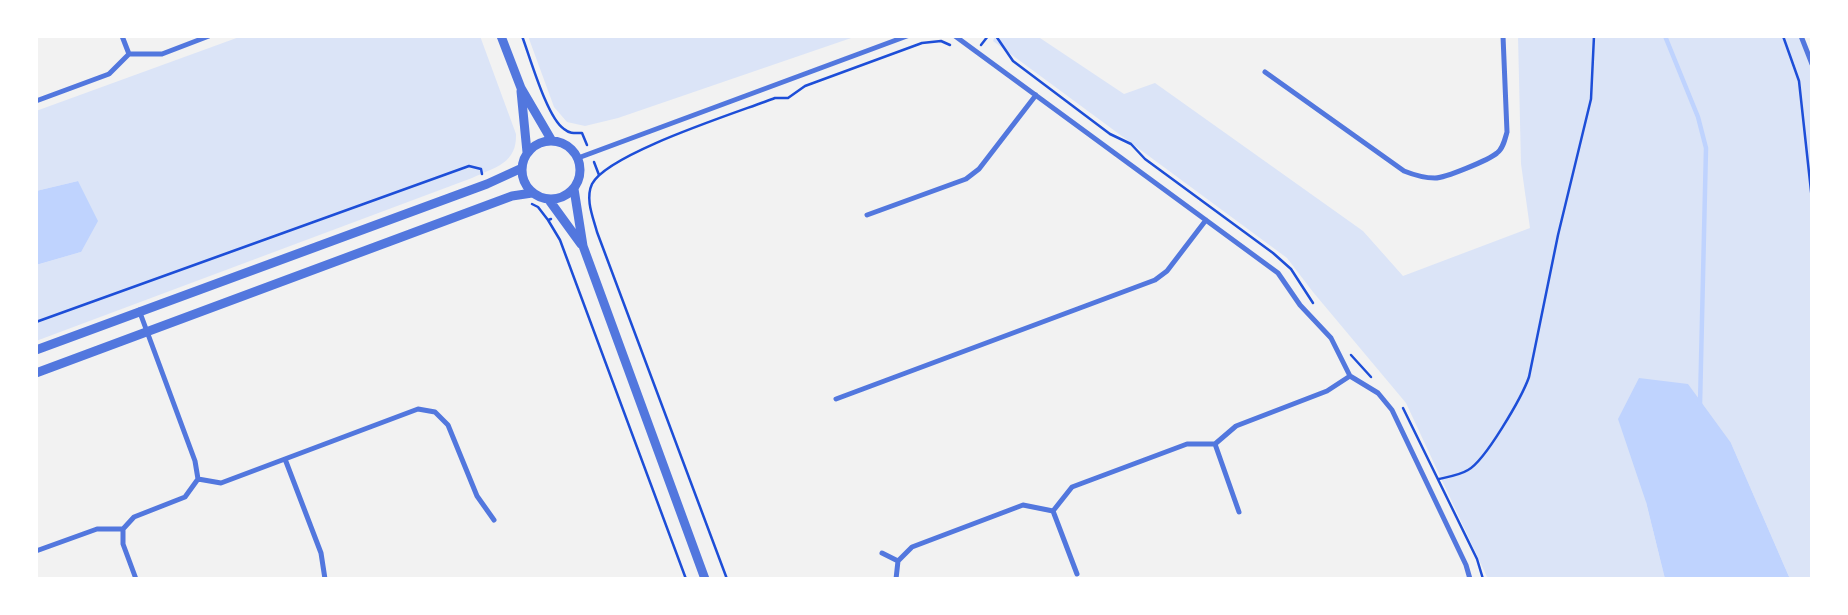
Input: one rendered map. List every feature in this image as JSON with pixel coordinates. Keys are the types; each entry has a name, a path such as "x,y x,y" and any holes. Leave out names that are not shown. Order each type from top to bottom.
{"street":[{"path":"122,36 129,54"},
{"path":"36,101 109,74 129,54 162,54 210,36"},
{"path":"500,36 521,88 552,141"},
{"path":"578,158 907,36"},
{"path":"1265,72 1404,171 1420,177 1437,178 1498,153 1503,144 1507,132 1503,36"},
{"path":"1801,36 1812,64"},
{"path":"958,37 1278,273 1300,306 1330,338 1350,376 1378,393 1392,410 1466,565 1470,579"},
{"path":"521,88 528,152 522,168 522,177 532,193"},
{"path":"867,215 966,179 979,169 1036,95"},
{"path":"528,152 543,142 552,141 567,146 578,158 580,174 574,189 582,246 705,579"},
{"path":"36,350 139,310 487,184 522,168"},
{"path":"36,373 146,330 512,196 532,193 549,200 558,199 574,189"},
{"path":"549,200 582,246"},
{"path":"836,398 1155,280 1167,271 1206,220"},
{"path":"136,579 123,544 123,529 134,517 185,497 198,479 195,462 139,310"},
{"path":"1053,511 1072,487 1188,444 1215,444 1236,426 1328,392 1350,376"},
{"path":"198,479 221,483 418,409 435,412 448,425 477,496 494,520"},
{"path":"1215,444 1239,512"},
{"path":"285,460 321,553 324,579"},
{"path":"896,579 898,561 912,546 1023,505 1053,511"},
{"path":"1053,511 1078,574"},
{"path":"36,551 96,529 123,529"},
{"path":"882,553 898,561"}],"path":[{"path":"522,36 552,115 561,128 570,133 582,133 599,175"},
{"path":"976,51 988,36"},
{"path":"1483,579 1477,559 1438,479 1468,470 1479,461 1523,394 1529,377 1558,235 1591,99 1594,36"},
{"path":"1783,36 1799,81 1812,200"},
{"path":"727,579 597,232 589,204 592,183 599,175 633,152 775,98 788,98 805,86 922,43 941,41 955,47"},
{"path":"548,220 560,240 686,579"}],"shaded area":[{"path":"242,36 480,36 516,134 513,152 509,158 497,167 472,178 36,341 36,265 81,252 78,181 36,191 36,111"},
{"path":"528,36 857,36 618,118 585,126 567,122 554,107"},
{"path":"995,36 1037,36 1124,94 1155,83 1363,231 1403,276 1530,228 1521,164 1518,36 1801,36 1812,64 1812,579 1790,579 1731,443 1646,502 1665,579 1488,579 1406,403 1287,258 993,41"}],"water":[{"path":"78,181 98,221 81,252 36,265 36,191"},
{"path":"1639,378 1688,384 1731,443 1790,579 1665,579 1646,502 1618,419"}],"waterway":[{"path":"1665,36 1698,117 1706,148 1700,405"}]}
